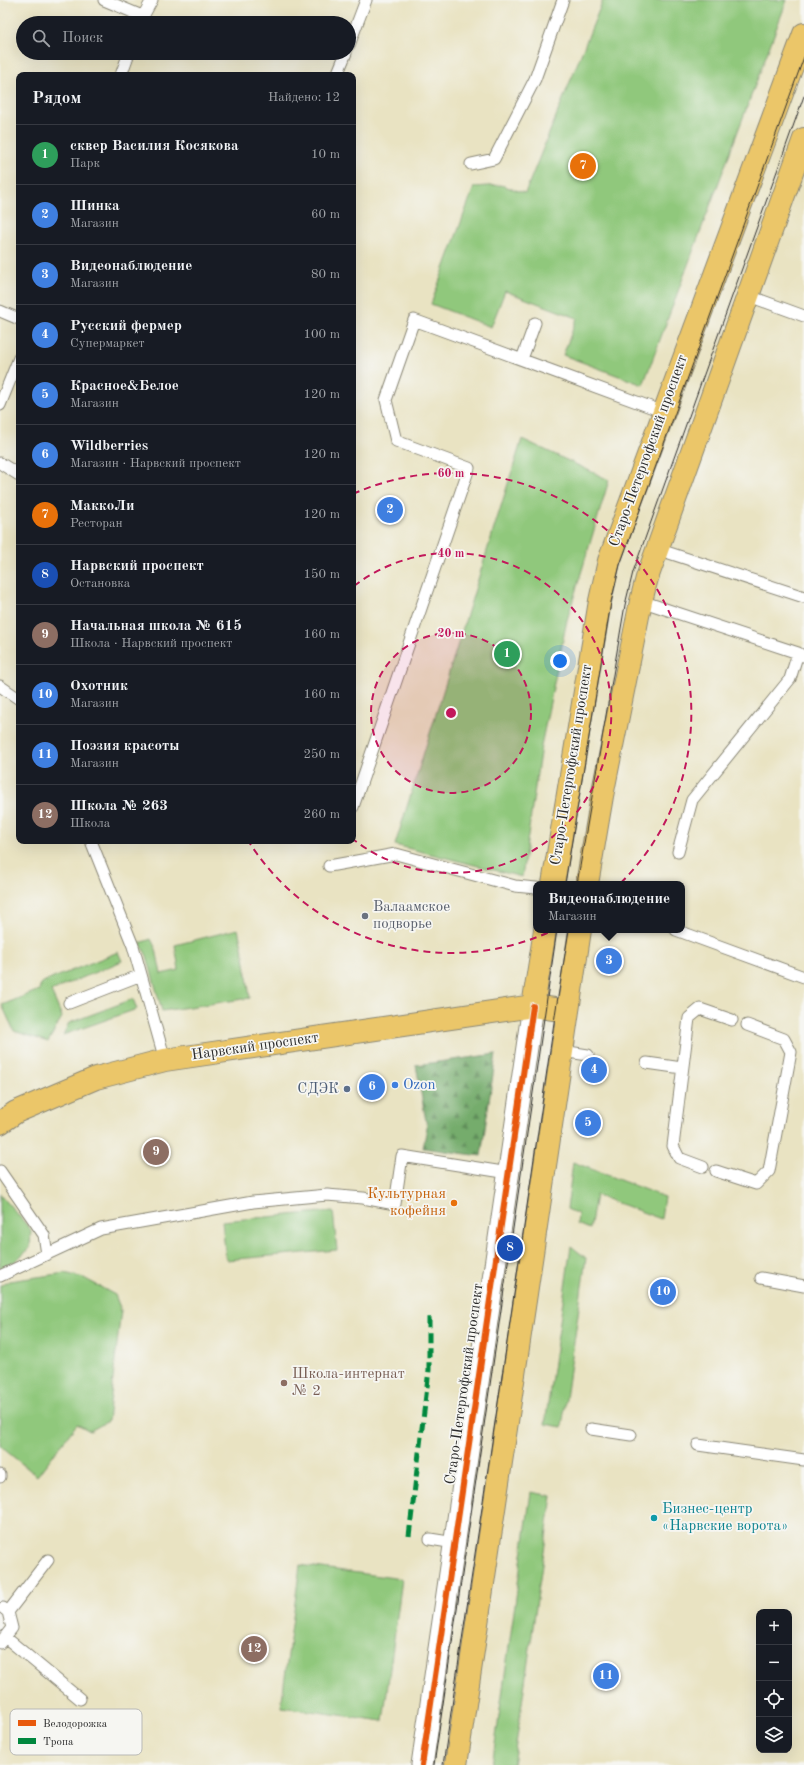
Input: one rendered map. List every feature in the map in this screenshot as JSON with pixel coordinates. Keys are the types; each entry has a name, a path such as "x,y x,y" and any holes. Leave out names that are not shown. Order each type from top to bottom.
{"main road":[{"name":"Старо-Петергофский проспект","path":"553,881 600,601 608,564 804,34"},
{"path":"588,881 602,796 641,601 658,549 804,139"},
{"name":"Старо-Петергофский проспект","path":"533,1006 545,933"},
{"path":"456,1765 580,933"},
{"name":"Нарвский проспект","path":"0,1123 16,1112 96,1078 165,1060 533,1006 568,1011"}],"street":[{"name":"Старо-Петергофский проспект","path":"422,1765 533,1006"}],"lane":[{"path":"104,0 135,16"},
{"path":"143,16 152,0"},
{"path":"356,26 366,0"},
{"path":"471,164 494,159 535,79 563,0"},
{"path":"122,72 126,60"},
{"path":"339,72 343,60"},
{"path":"749,296 804,316"},
{"path":"0,311 16,318"},
{"path":"356,798 469,468 396,441 386,400 414,320 664,412"},
{"path":"522,359 535,323"},
{"path":"0,405 16,365"},
{"path":"0,463 16,473"},
{"path":"658,549 804,597"},
{"path":"641,601 801,655 790,679 692,800 678,852"},
{"path":"0,686 16,697"},
{"path":"93,844 133,946 165,1060"},
{"path":"329,866 396,854 514,886 533,888"},
{"path":"684,933 804,977"},
{"path":"69,1003 141,975"},
{"path":"703,1167 679,1158 673,1146 689,1018 700,1009 732,1020"},
{"path":"716,1170 756,1184 769,1171 791,1052 784,1039 747,1025"},
{"path":"562,1051 588,1055"},
{"path":"647,1063 682,1068"},
{"path":"0,1276 101,1229 253,1202 327,1195 363,1198 395,1204 402,1156 509,1173"},
{"path":"0,1172 44,1235 47,1254"},
{"path":"761,1278 804,1286"},
{"path":"591,1429 632,1435"},
{"path":"698,1444 804,1460"},
{"path":"430,1539 455,1543"},
{"path":"48,1560 36,1571 6,1610 12,1628 3,1640 80,1699"}],"green space":[{"path":"603,0 787,0 643,385 563,355 577,318 505,291 491,327 431,304 474,187 501,185 525,193"},
{"path":"522,439 609,480 567,620 541,746 522,877 395,845"},
{"path":"238,929 244,956 250,998 162,1011 147,956 140,943 151,939 156,949 161,974 179,970 175,945"},
{"path":"118,952 122,961 51,991 62,1017 48,1042 14,1031 2,1005 39,990 41,983"},
{"path":"133,999 137,1009 63,1035 69,1023"},
{"path":"496,1054 481,1156 423,1148 427,1127 416,1065"},
{"path":"573,1162 664,1197 661,1219 596,1195 590,1229 577,1224 578,1214 567,1209"},
{"path":"0,1194 31,1230 30,1248 6,1269 0,1268"},
{"path":"333,1211 337,1250 226,1260 222,1221"},
{"path":"571,1246 586,1258 562,1427 545,1424"},
{"path":"65,1273 84,1278 115,1295 121,1310 108,1421 90,1431 77,1424 37,1476 0,1446 0,1286 9,1281"},
{"path":"531,1492 552,1496 513,1765 492,1765"},
{"path":"300,1565 402,1579 383,1721 281,1707"}],"tram line":[{"path":"565,881 611,602 620,565 804,57"},
{"path":"578,881 625,605 633,572 804,96"},
{"path":"434,1765 557,933"},
{"path":"443,1765 569,933"}],"marked path":[{"path":"409,1536 429,1370 429,1315"}],"cycle path":[{"path":"422,1765 533,1006"}],"place":[{"name":"МаккоЛи","path":"583,166"},
{"name":"Шинка","path":"390,510"},
{"name":"сквер Василия Косякова","path":"507,654"},
{"name":"Валаамское подворье","path":"365,916"},
{"name":"Видеонаблюдение","path":"609,961"},
{"name":"Русский фермер","path":"594,1070"},
{"name":"Ozon","path":"395,1085"},
{"name":"Wildberries","path":"372,1087"},
{"name":"СДЭК","path":"347,1089"},
{"name":"Красное&Белое","path":"588,1123"},
{"name":"Начальная школа № 615","path":"156,1152"},
{"name":"Культурная кофейня","path":"454,1203"},
{"name":"Нарвский проспект","path":"510,1248"},
{"name":"Охотник","path":"663,1292"},
{"name":"Школа-интернат № 2","path":"284,1383"},
{"name":"Бизнес-центр «Нарвские ворота»","path":"654,1518"},
{"name":"Школа № 263","path":"254,1649"},
{"name":"Поэзия красоты","path":"606,1676"}]}
